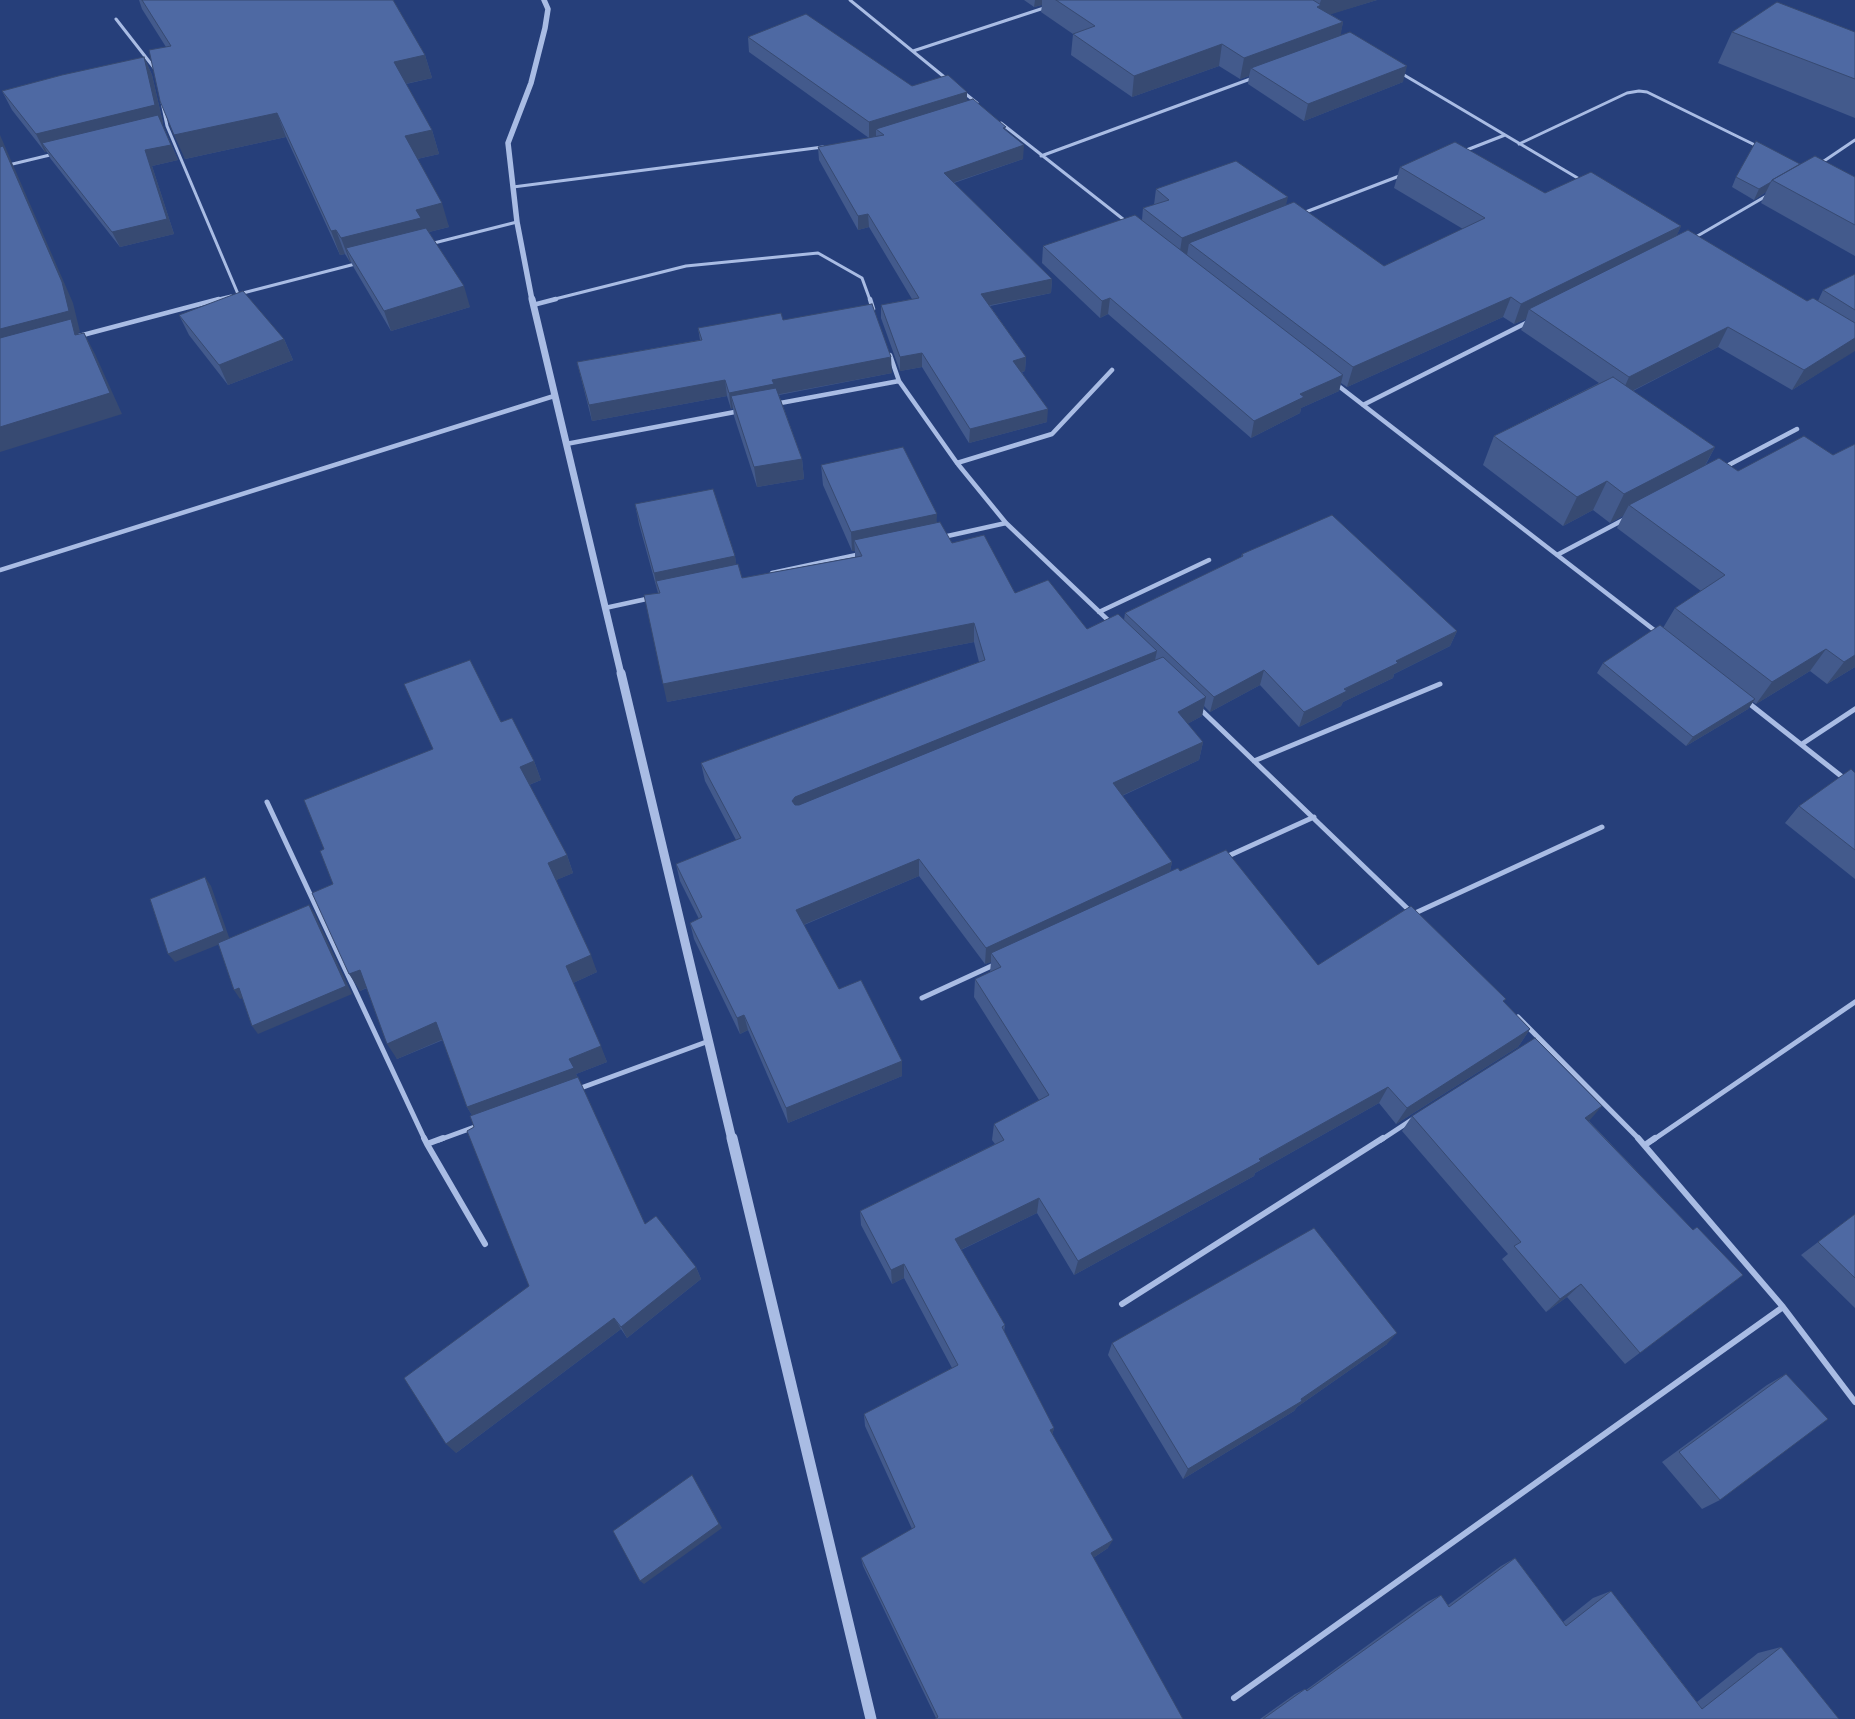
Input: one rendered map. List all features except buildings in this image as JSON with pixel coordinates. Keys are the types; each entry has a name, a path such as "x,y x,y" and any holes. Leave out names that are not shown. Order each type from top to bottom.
{"street":[{"path":"544,0 548,9 545,28 530,83 508,143 517,222 533,305 554,396 871,1719"},
{"path":"850,0 950,82"},
{"path":"913,51 1049,6"},
{"path":"116,19 154,66 156,75"},
{"path":"1391,67 1586,183"},
{"path":"1041,156 1256,77"},
{"path":"958,88 980,106 971,109"},
{"path":"1519,144 1627,93 1639,91 1646,92 1766,151"},
{"path":"161,101 167,126 238,294"},
{"path":"995,118 1132,226"},
{"path":"157,128 167,126"},
{"path":"1460,153 1506,135"},
{"path":"1816,166 1855,140"},
{"path":"513,187 832,146"},
{"path":"0,167 56,154"},
{"path":"1296,216 1405,174"},
{"path":"1687,242 1776,191"},
{"path":"420,247 517,222"},
{"path":"533,305 686,266 818,252 862,278 875,314"},
{"path":"76,337 363,262"},
{"path":"1363,405 1529,321"},
{"path":"888,349 899,381 956,463 1006,523 1113,625"},
{"path":"956,463 1052,434 1112,370"},
{"path":"772,405 899,381"},
{"path":"1332,381 1660,634"},
{"path":"0,570 554,396"},
{"path":"566,444 742,410"},
{"path":"1720,469 1797,429"},
{"path":"1557,555 1634,514"},
{"path":"937,538 1006,523"},
{"path":"761,575 869,552"},
{"path":"1099,612 1209,560"},
{"path":"605,608 654,597"},
{"path":"1254,761 1440,684"},
{"path":"1739,695 1855,787"},
{"path":"1194,703 1420,921"},
{"path":"1802,744 1855,709"},
{"path":"267,802 427,1144 485,1244"},
{"path":"1216,862 1314,817"},
{"path":"1413,914 1602,827"},
{"path":"922,998 1002,961"},
{"path":"1645,1145 1855,1002"},
{"path":"1512,1011 1645,1145 1783,1307 1855,1402"},
{"path":"1531,1044 1540,1038"},
{"path":"568,1093 709,1041"},
{"path":"1122,1304 1423,1113"},
{"path":"427,1144 484,1124"},
{"path":"1234,1698 1783,1307"}]}
